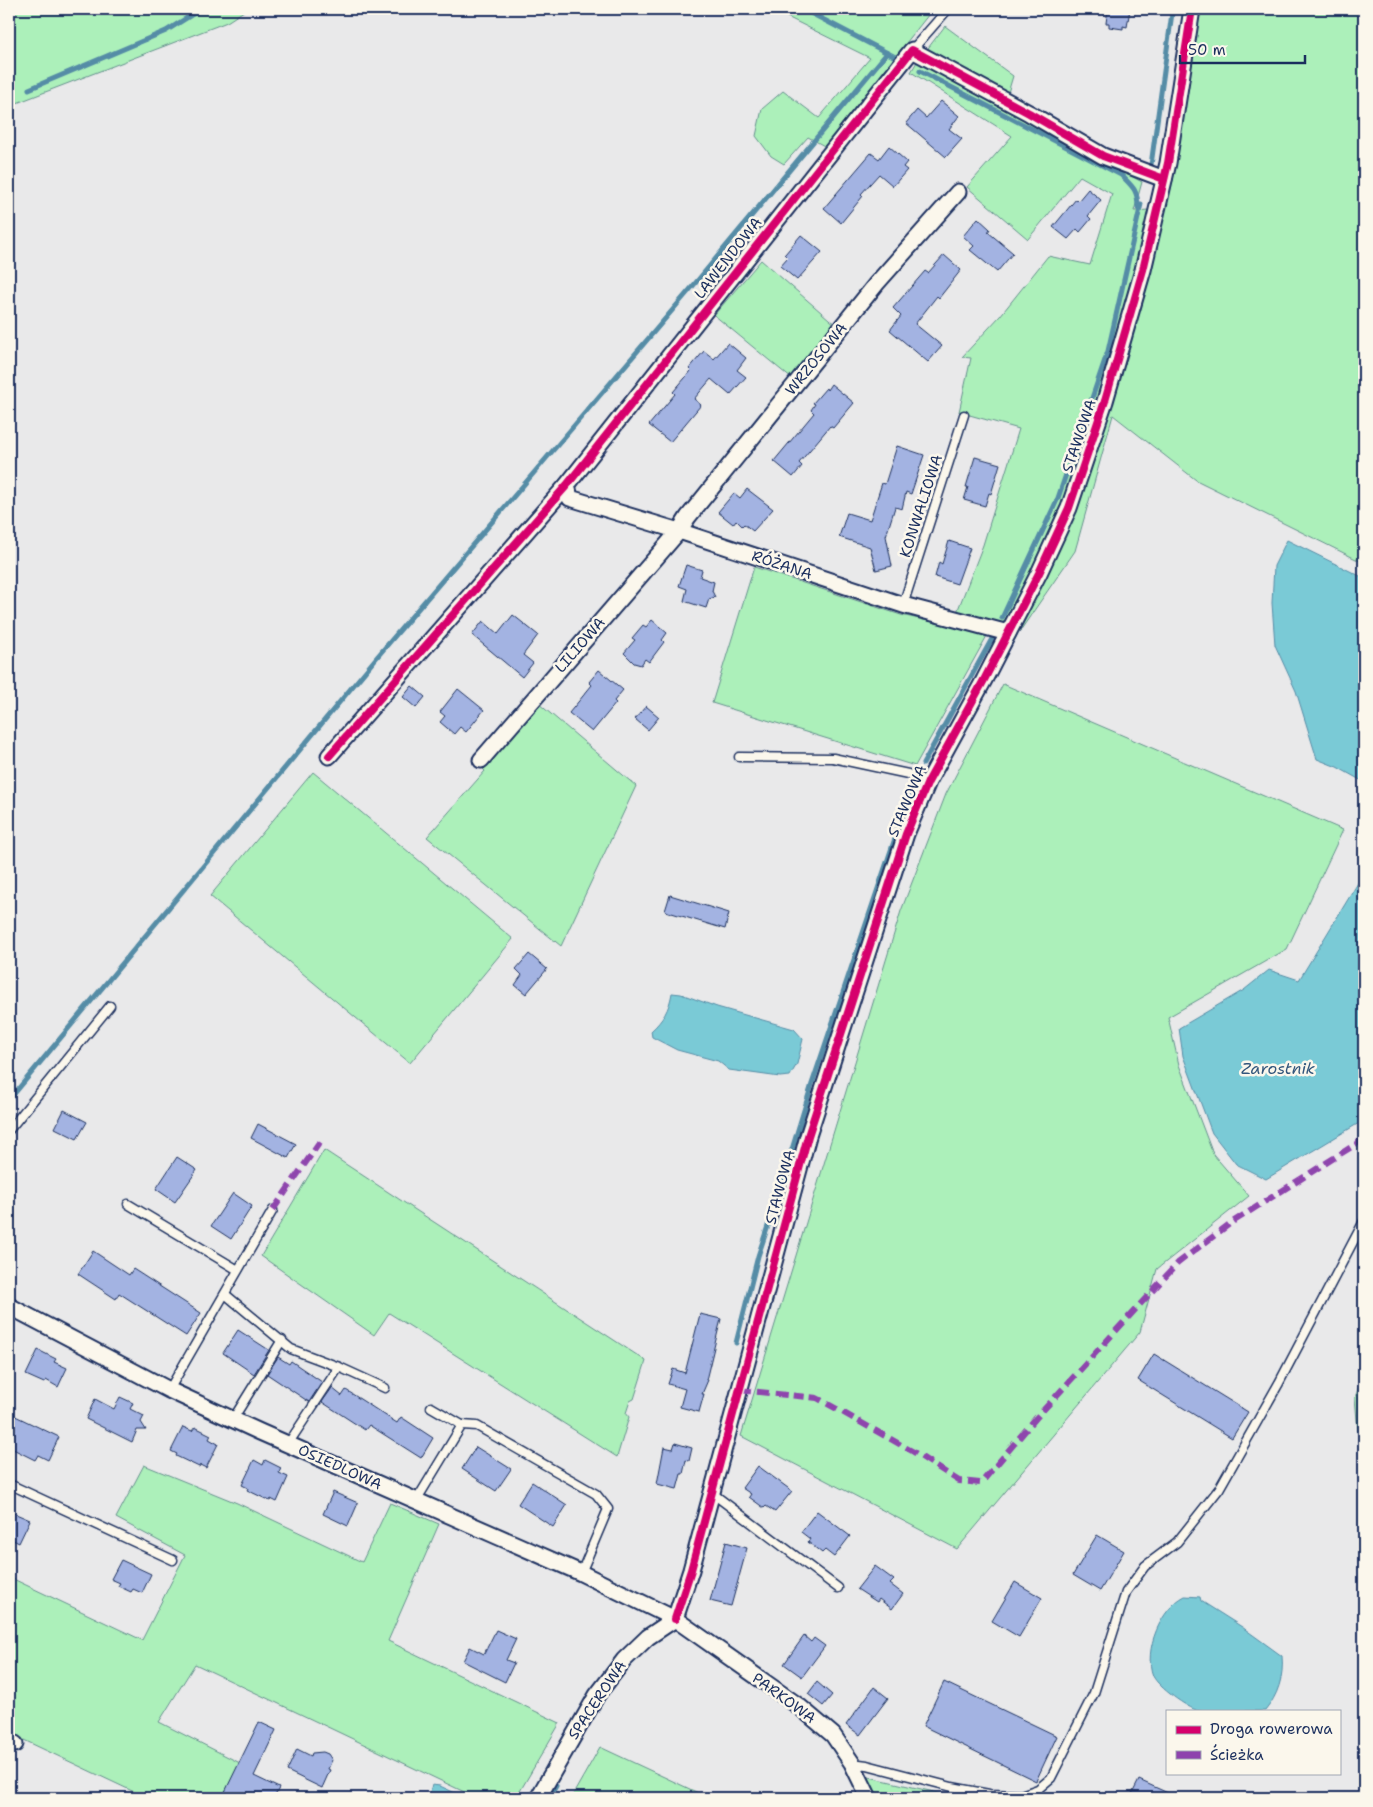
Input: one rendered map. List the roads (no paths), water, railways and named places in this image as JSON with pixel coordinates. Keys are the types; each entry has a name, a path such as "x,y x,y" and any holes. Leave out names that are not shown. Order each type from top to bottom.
{"street":[{"name":"STAWOWA","path":"675,1619 691,1570 808,1136 906,834 928,782 1040,573 1069,508 1113,373 1143,270 1164,179 1192,9"},
{"path":"912,50 1029,113 1103,156 1164,179"},
{"name":"LAWENDOWA","path":"329,756 567,485 912,50"},
{"name":"WRZOSOWA","path":"679,531 688,517 877,283 958,192"},
{"name":"RÓŻANA","path":"567,485 570,498 679,531 904,605 1008,633"},
{"name":"LILIOWA","path":"481,760 679,531"},
{"name":"OSIEDLOWA","path":"9,1306 169,1390 233,1420 582,1573 675,1619"},
{"name":"PARKOWA","path":"675,1619 800,1708 833,1735 852,1763 869,1798"},
{"name":"SPACEROWA","path":"538,1798 597,1695 624,1660 648,1637 675,1619"}],"lane":[{"path":"912,50 948,9"},
{"name":"KONWALIOWA","path":"904,605 964,415"},
{"path":"739,757 833,758 908,774 928,782"},
{"path":"9,1130 110,1006"},
{"path":"128,1204 238,1270"},
{"path":"169,1390 273,1210"},
{"path":"852,1763 988,1794 1021,1795 1038,1789 1051,1778 1094,1693 1126,1592 1145,1566 1177,1542 1219,1489 1279,1384 1364,1221"},
{"path":"225,1294 291,1349 339,1367 385,1388"},
{"path":"233,1420 282,1340"},
{"path":"288,1444 339,1367"},
{"path":"432,1407 462,1425 477,1426 486,1430 596,1494 608,1509 582,1573"},
{"path":"416,1501 462,1425"},
{"path":"9,1484 173,1560"},
{"path":"712,1493 838,1588"}],"water":[{"path":"1287,540 1364,578 1364,782 1337,767 1317,759 1296,691 1275,645 1272,603 1274,566"},
{"name":"Zarostnik","path":"1364,873 1364,1120 1266,1179 1236,1164 1212,1133 1183,1056 1179,1028 1244,990 1269,970 1299,980"},
{"path":"672,993 681,994 717,1007 794,1029 803,1039 797,1064 790,1076 780,1077 729,1070 718,1061 677,1050 652,1037 651,1031 665,1014"},
{"path":"1185,1596 1200,1597 1201,1601 1242,1627 1282,1656 1282,1671 1279,1685 1266,1710 1196,1710 1173,1696 1156,1681 1151,1666 1152,1642 1168,1610"},
{"path":"432,1785 440,1786 466,1798 431,1798"}],"waterway":[{"path":"29,89 166,31 201,9"},
{"path":"803,9 901,60"},
{"path":"1151,165 1172,13"},
{"path":"9,1100 377,657 693,286 887,53"},
{"path":"920,71 1121,175 1134,189 1138,208"},
{"path":"1002,618 1058,498 1108,351 1141,204"},
{"path":"923,764 993,637"},
{"path":"775,1205 812,1084 909,797"},
{"path":"736,1343 758,1256 769,1223"},
{"path":"549,1798 556,1786"}]}
